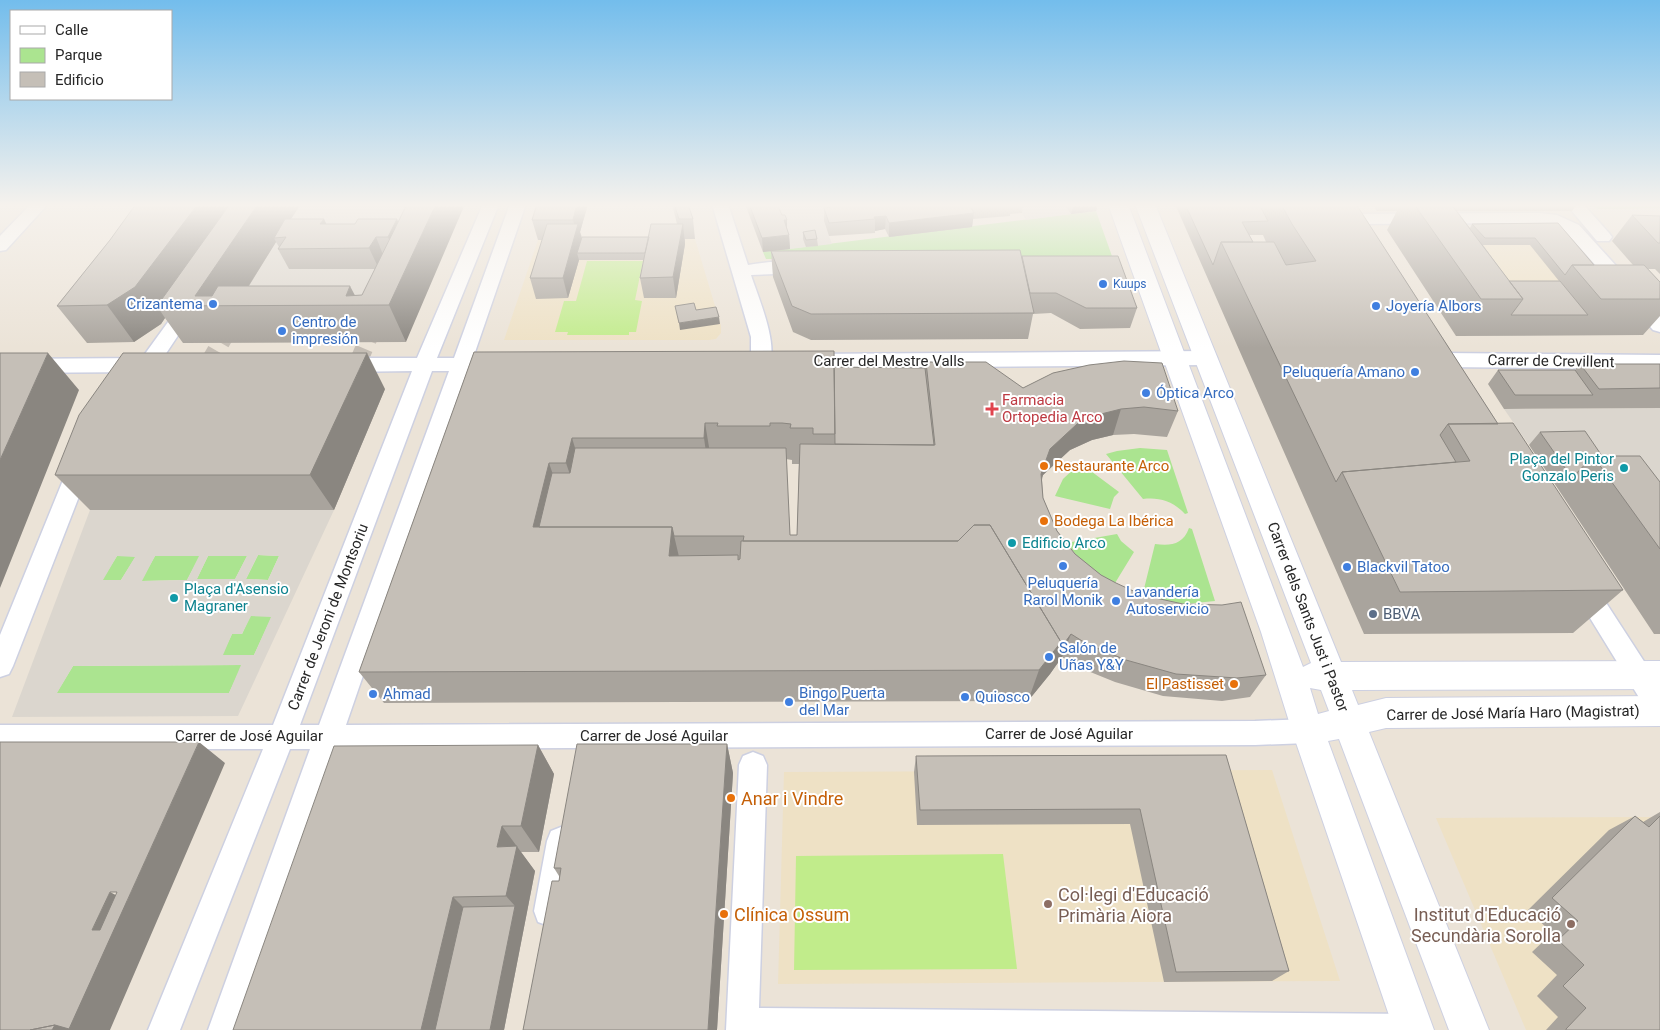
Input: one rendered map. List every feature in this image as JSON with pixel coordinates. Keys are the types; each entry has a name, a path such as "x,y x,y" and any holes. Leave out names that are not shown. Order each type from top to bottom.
{"street":[{"name":"Carrer de Jeroni de Montsoriu","path":"164,1030 281,737 424,365 471,252"},
{"path":"224,1030 501,252"},
{"path":"736,252 742,272 765,268 824,268"},
{"path":"753,765 742,1027 1414,1030 1308,731 1291,676 1176,358 1135,252"},
{"name":"Carrer dels Sants Just i Pastor","path":"1164,252 1469,1030"},
{"path":"1594,252 1660,326"},
{"name":"Carrer del Mestre Valls","path":"742,272 761,337 751,362 1207,358"},
{"path":"148,366 198,293"},
{"name":"Carrer de Crevillent","path":"1429,340 1447,368 1660,362"},
{"path":"329,365 519,364"},
{"path":"0,366 168,366"},
{"path":"111,388 120,366"},
{"path":"0,666 89,443"},
{"name":"Carrer de José María Haro (Magistrat)","path":"1308,731 1386,714 1660,710 1649,675 1572,568"},
{"path":"1291,676 1649,675"},
{"name":"Carrer de José Aguilar","path":"0,737 578,737 1308,731"},
{"path":"574,766 578,737"},
{"path":"545,932 566,815"}],"shaded area":[{"path":"270,252 416,252 379,332 219,332"},
{"path":"534,252 699,252 721,326 721,333 716,339 709,340 504,340"},
{"path":"1462,252 1572,252 1600,285 1487,286"},
{"name":"Plaça del Pintor Gonzalo Peris","path":"1660,408 1660,563 1529,445 1504,409"},
{"name":"Plaça d'Asensio Magraner","path":"90,510 334,510 238,716 12,717","holes":["258,555 279,556 268,580 246,579","117,556 135,557 121,580 103,580","155,556 199,556 187,580 142,581","208,556 247,556 235,579 197,579","251,616 271,617 254,655 223,655 232,634 242,634","241,665 229,693 57,693 73,666"]},
{"name":"Col·legi d'Educació Primària Aiora","path":"1272,770 1340,981 778,984 784,772"},
{"name":"Institut d'Educació Secundària Sorolla","path":"1660,817 1660,1030 1526,1030 1436,818"}],"green space":[{"path":"763,252 1111,252 1113,259 766,259"},
{"path":"587,261 643,261 635,300 642,301 636,332 629,332 629,335 567,335 568,332 555,332 564,301 576,301"},
{"path":"1140,448 1167,450 1188,513 1185,514 1176,506 1166,501 1143,499 1106,454"},
{"path":"1080,463 1119,492 1114,497 1110,509 1055,496 1063,479"},
{"path":"1189,528 1192,529 1215,601 1185,604 1142,597 1155,544 1166,545 1180,541"},
{"path":"1117,534 1121,541 1134,552 1112,588 1096,578 1066,543"},
{"path":"258,555 279,556 268,580 246,579"},
{"path":"117,556 136,556 121,580 102,580"},
{"path":"155,556 200,556 187,580 141,581"},
{"path":"208,556 247,556 227,595 189,595"},
{"path":"250,616 272,616 254,655 222,655 232,634 242,634"},
{"path":"242,665 229,693 56,694 73,666"},
{"path":"1003,854 1017,969 794,970 796,856"}],"building":[{"path":"100,252 162,252 135,287 107,305 57,306"},
{"path":"196,252 225,252 195,296 212,296 218,286 350,286 346,296 362,295 383,252 414,252 389,305 157,306"},
{"path":"538,252 570,252 563,278 530,278"},
{"path":"577,252 645,252 645,253"},
{"path":"645,252 678,252 673,277 640,278"},
{"path":"771,252 1020,252 1034,313 811,314 792,306"},
{"path":"1207,252 1217,252 1213,265"},
{"path":"1226,252 1279,252 1286,265 1316,261 1310,252 1387,252 1498,424 1448,424 1440,435 1456,462 1342,472 1336,482"},
{"path":"1448,252 1487,252 1523,299 1481,299"},
{"path":"1546,252 1583,252 1594,265 1572,265 1565,275"},
{"path":"1022,256 1118,256 1137,308 1086,308 1056,293 1030,293"},
{"path":"1572,265 1644,265 1660,282 1660,299 1601,299"},
{"path":"1509,281 1560,281 1588,315 1511,315 1523,299"},
{"path":"694,303 696,310 716,307 719,317 679,323 675,306"},
{"path":"834,351 835,434 813,434 813,428 790,428 791,424 782,423 770,423 770,426 717,426 718,423 705,423 704,438 572,438 566,463 549,463 533,527 672,527 669,556 738,555 738,560 740,559 741,541 958,541 974,525 990,525 1061,642 1039,670 359,672 474,352"},
{"path":"0,353 48,353 0,460"},
{"path":"123,353 367,353 310,475 55,475 79,415"},
{"path":"1124,361 1162,363 1178,411 1144,407 1121,409 1101,414 1077,424 1050,449 1041,474 1043,498 1057,531 1075,554 1101,575 1142,595 1183,604 1222,605 1241,602 1266,675 1237,678 1176,674 1126,660 1087,644 1071,634 1058,652 1061,642 990,525 974,525 958,541 743,541 744,536 674,536 672,527 539,527 552,473 570,473 575,448 786,448 790,535 797,535 800,444 935,445 926,362 986,362 1023,388 1053,373 1089,365"},
{"path":"1580,364 1660,364 1660,388 1599,389"},
{"path":"834,367 925,368 934,445 835,444"},
{"path":"1498,370 1575,370 1593,395 1515,395"},
{"path":"1513,423 1623,590 1400,592 1342,472 1470,461 1448,424"},
{"path":"1585,431 1602,456 1593,456 1572,478 1540,432"},
{"path":"1593,456 1640,456 1660,482 1660,549"},
{"path":"0,742 199,742 69,1029 55,1025 30,1030 0,1030","holes":["110,892 117,892 100,930 92,930"]},
{"path":"577,744 727,744 708,1030 523,1030 552,881 559,881 561,868 554,868"},
{"path":"538,745 521,826 502,826 497,847 517,846 506,896 453,897 421,1030 233,1030 334,746"},
{"path":"1226,755 1289,971 1176,972 1140,809 920,810 916,756"},
{"path":"1635,816 1649,827 1660,816 1660,1030 1566,1030 1586,1008 1563,986 1584,965 1558,940 1578,921 1552,898"},
{"path":"515,906 490,1030 435,1030 463,907"},
{"path":"55,1025 52,1030 30,1030"}],"tunnel":[{"path":"207,366 227,332"},
{"path":"357,365 371,332"}],"place":[{"name":"Kuups","path":"1103,284"},
{"name":"Crizantema","path":"213,304"},
{"name":"Joyería Albors","path":"1376,306"},
{"name":"Centro de impresión","path":"282,331"},
{"name":"Peluquería Amano","path":"1415,372"},
{"name":"Óptica Arco","path":"1146,393"},
{"name":"Farmacia Ortopedia Arco","path":"992,409"},
{"name":"Restaurante Arco","path":"1044,466"},
{"name":"Plaça del Pintor Gonzalo Peris","path":"1624,468"},
{"name":"Bodega La Ibérica","path":"1044,521"},
{"name":"Edificio Arco","path":"1012,543"},
{"name":"Peluquería Rarol Monik","path":"1063,566"},
{"name":"Blackvil Tatoo","path":"1347,567"},
{"name":"Plaça d'Asensio Magraner","path":"174,598"},
{"name":"Lavandería Autoservicio","path":"1116,601"},
{"name":"BBVA","path":"1373,614"},
{"name":"Salón de Uñas Y&Y","path":"1049,657"},
{"name":"El Pastisset","path":"1234,684"},
{"name":"Ahmad","path":"373,694"},
{"name":"Quiosco","path":"965,697"},
{"name":"Bingo Puerta del Mar","path":"789,702"},
{"name":"Anar i Vindre","path":"731,798"},
{"name":"Col·legi d'Educació Primària Aiora","path":"1048,904"},
{"name":"Clínica Ossum","path":"724,914"},
{"name":"Institut d'Educació Secundària Sorolla","path":"1571,924"}]}
